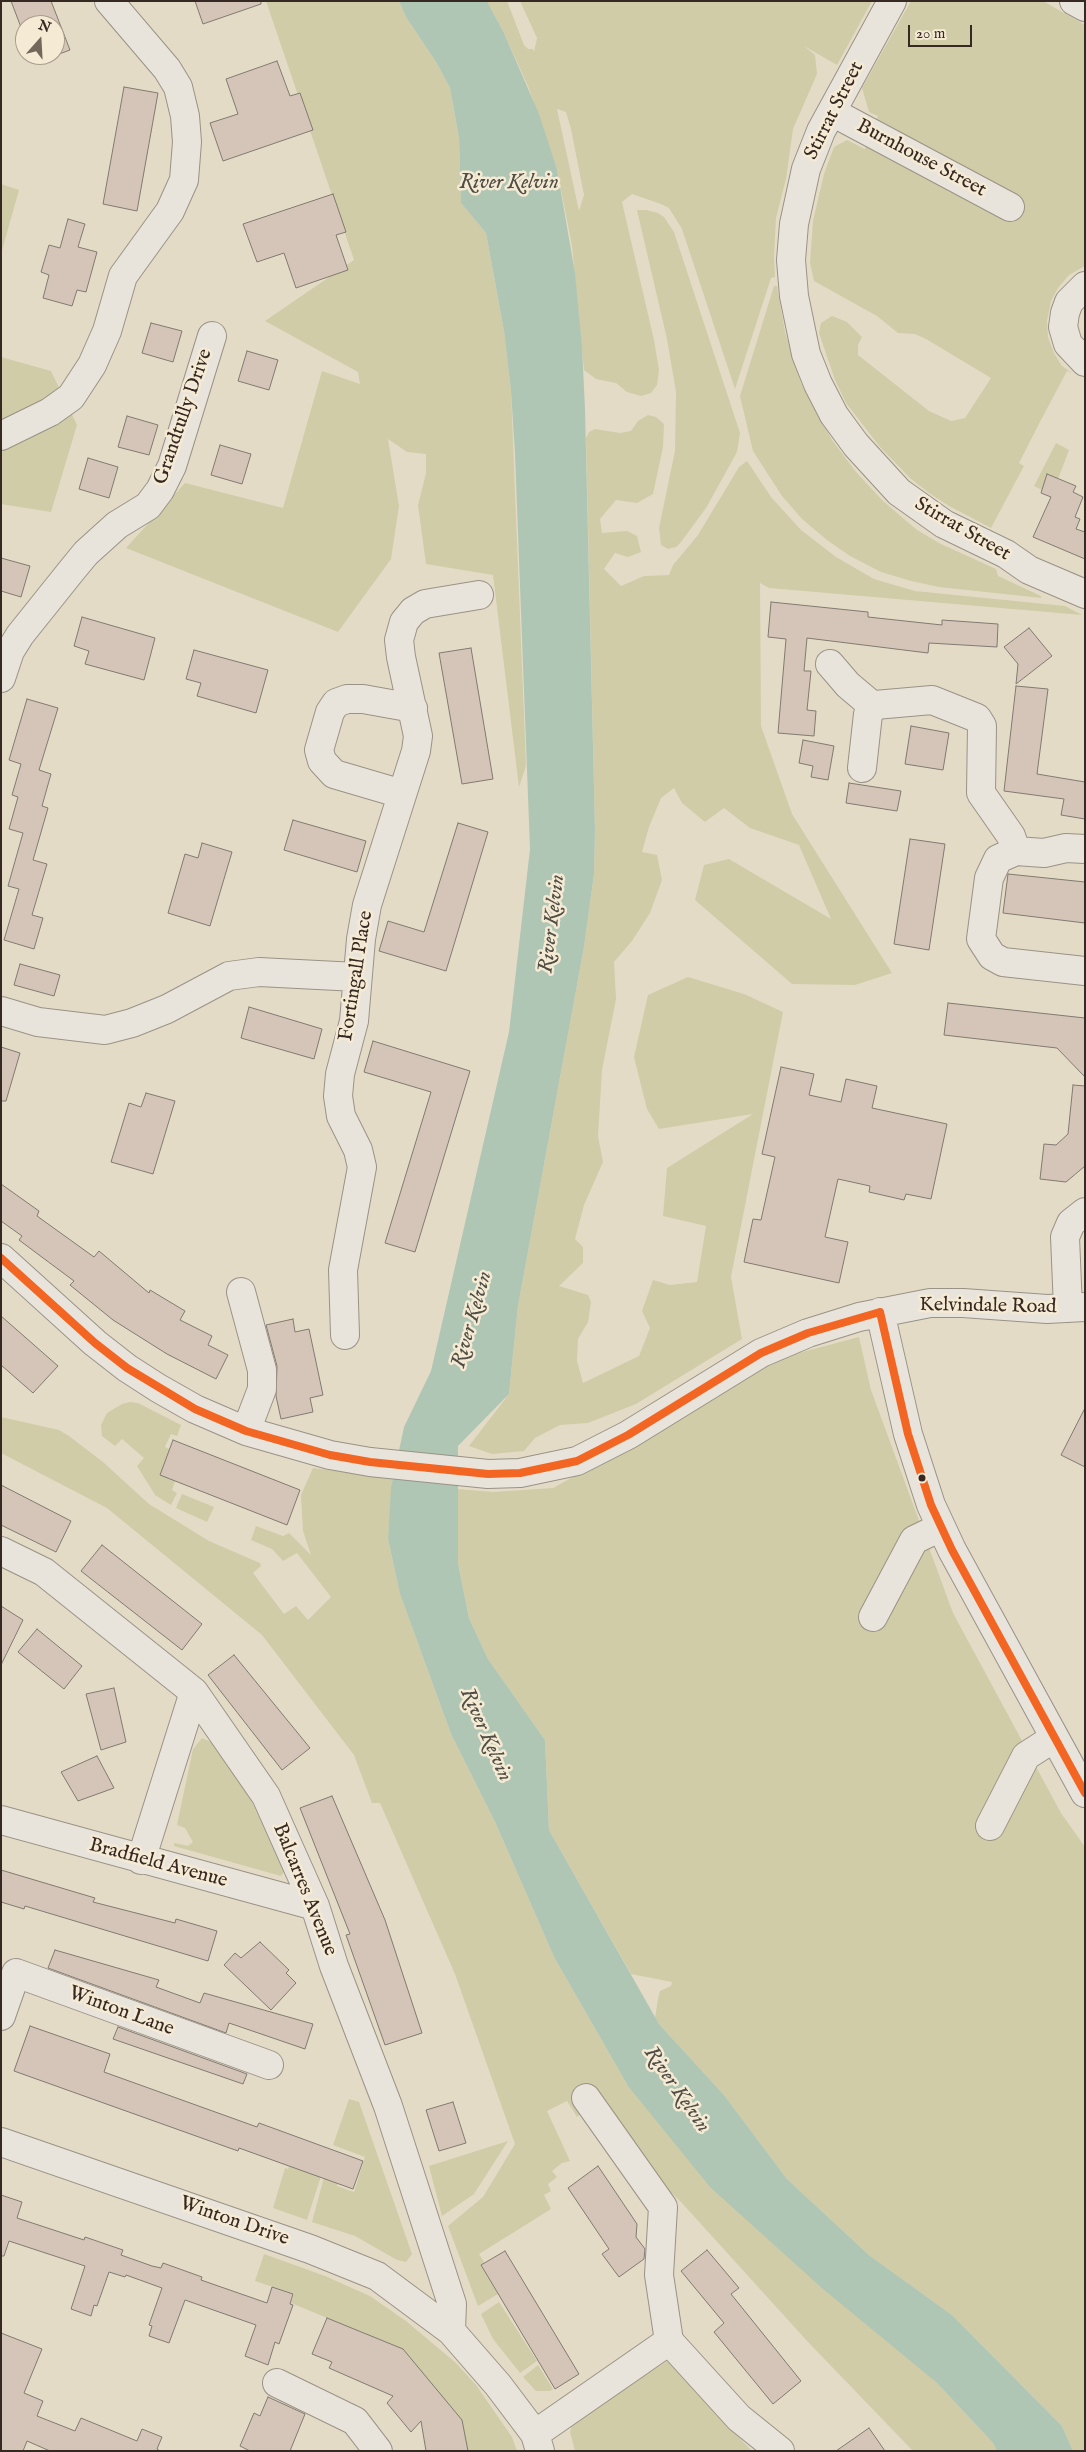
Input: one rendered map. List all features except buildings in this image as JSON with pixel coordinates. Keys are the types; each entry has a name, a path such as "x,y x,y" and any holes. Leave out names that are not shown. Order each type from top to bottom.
{"street":[{"path":"1,436 50,412 72,397 92,365 106,331 123,276 170,211 184,180 187,142 182,99 178,88 168,69 108,1"},
{"name":"Stirrat Street","path":"892,1 832,112 806,169 794,224 791,260 792,285 802,339 811,368 826,400 856,445 889,481 914,504 944,524 1006,554 1029,570 1085,594"},
{"path":"1074,1 1085,8"},
{"name":"Burnhouse Street","path":"832,112 1010,207"},
{"path":"1085,286 1069,302 1063,323 1068,344 1085,362"},
{"name":"Grandtully Drive","path":"1,678 10,651 20,635 86,553 117,525 148,506 160,490 172,466 212,336"},
{"name":"Fortingall Place","path":"344,1335 343,1270 362,1167 358,1150 341,1116 338,1096 340,1074 354,1021 357,977 367,905 416,751 418,736 401,657 400,640 404,622 413,610 425,604 479,596"},
{"path":"830,664 848,685 873,706"},
{"path":"402,794 334,774 322,761 319,750 330,712 336,703 347,699 363,699 413,708"},
{"path":"862,768 868,714 873,706 890,702 929,700 977,718 982,726 981,793 1011,836 1016,851"},
{"path":"1085,849 1066,848 1044,853 1016,851 998,859 990,871 981,933 985,948 992,956 1003,962 1085,971"},
{"path":"1,1011 38,1022 104,1030 132,1023 167,1009 229,976 259,972 357,977"},
{"path":"1076,1308 1065,1237 1071,1223 1085,1212"},
{"name":"Kelvindale Road","path":"1,1258 96,1343 127,1368 196,1409 246,1431 330,1455 370,1462 488,1474 520,1473 577,1461 628,1435 761,1353 808,1333 880,1312 916,1305 946,1302 1076,1308"},
{"path":"241,1292 262,1370 262,1388 246,1431"},
{"path":"880,1312 908,1434 931,1505 941,1527 1085,1793"},
{"path":"873,1617 914,1540 941,1527"},
{"name":"Balcarres Avenue","path":"1,1551 44,1572 194,1692 266,1796 315,1906 334,1966 388,2106 452,2304 451,2331"},
{"path":"141,1860 194,1692"},
{"path":"990,1826 1026,1756 1054,1738"},
{"name":"Bradfield Avenue","path":"1,1820 141,1860 315,1906"},
{"name":"Winton Lane","path":"1,2016 16,1974 269,2065"},
{"path":"586,2098 663,2207 659,2274 669,2340 739,2418 780,2451"},
{"name":"Winton Drive","path":"1,2142 310,2249 378,2276 451,2331 498,2385 538,2442"},
{"path":"538,2442 669,2340"},
{"path":"277,2383 356,2421 378,2451"}],"shaded area":[{"path":"266,1 399,1 406,17 436,62 450,88 459,138 461,203 486,233 504,331 511,391 526,766 519,787 493,575 426,564 418,505 426,473 426,454 407,452 388,439 399,506 391,559 338,632 126,548 185,483 283,508 322,371 360,384 358,372 265,321 354,260"},
{"path":"487,1 507,1 524,45 528,49 533,49 534,52 537,38 520,1 872,1 837,65 804,46 815,55 817,74 793,129 786,179 776,218 775,277 771,278 735,389 682,229 669,208 632,194 622,202 654,340 659,370 657,385 651,393 641,396 627,392 616,383 596,379 584,370 572,246 557,169 528,86","holes":["557,109 566,112 584,195 579,211"]},
{"path":"911,1 1043,1 1085,25 1085,266 1069,275 1058,288 1051,301 1047,321 1048,337 1054,353 1062,366 1072,373 1067,371 1041,420 1019,463 1024,466 991,528 929,493 910,478 880,447 846,403 835,380 819,333 821,323 832,316 847,322 862,337 858,345 858,355 929,411 951,421 965,418 991,378 926,339 915,334 898,333 877,316 814,281 810,263 813,221 824,174 834,147 847,140 865,149 878,116 869,112 862,88"},
{"path":"1,184 19,190 1,254"},
{"path":"637,210 658,213 664,217 674,232 740,433 737,452 706,508 681,542 676,547 668,549 661,545 659,528 675,451 676,392 667,339"},
{"path":"774,286 777,286 785,332 801,383 832,440 856,472 883,501 917,530 941,544 996,569 998,576 1041,596 1041,598 939,587 881,572 850,556 827,540 802,519 782,496 753,451 740,396"},
{"path":"1,357 51,371 77,425 51,512 1,504"},
{"path":"648,415 656,417 664,424 663,447 653,494 637,503 616,500 600,519 602,533 627,531 637,536 641,552 628,557 615,553 604,569 621,586 644,576 669,575 673,565 698,535 739,467 747,461 771,497 801,530 836,557 874,579 915,591 1065,606 1082,615 769,588 760,583 761,726 792,814 892,973 855,985 792,984 695,900 704,865 729,859 831,919 799,845 750,828 724,808 705,822 682,803 674,788 661,798 649,827 642,852 657,855 662,880 650,913 632,941 614,962 616,999 602,1070 598,1136 603,1162 584,1205 575,1239 583,1247 583,1263 559,1286 588,1295 591,1302 588,1322 578,1339 577,1361 583,1383 639,1356 650,1328 642,1311 653,1280 670,1285 697,1282 706,1226 663,1216 667,1168 753,1114 659,1129 647,1109 634,1057 648,995 688,977 744,994 783,1012 731,1277 742,1339 636,1404 588,1423 560,1425 535,1438 524,1451 492,1454 469,1446 509,1394 518,1306 584,947 594,874 595,830 586,438 589,432 595,429 620,433 631,431 638,421"},
{"path":"1056,443 1069,450 1058,479 1042,490 1034,486"},
{"path":"859,1337 871,1390 953,1613 1061,1813 1085,1847 1085,2451 1073,2451 1062,2426 952,2315 869,2255 787,2179 724,2095 659,2024 655,2018 660,1991 671,1986 672,1982 631,1974 549,1830 545,1740 488,1659 469,1618 458,1563 458,1489 493,1492 553,1488 718,1397 772,1360"},
{"path":"138,1403 181,1425 177,1436 171,1434 165,1447 170,1449 160,1475 175,1481 172,1490 177,1493 171,1505 155,1495 137,1466 144,1458 122,1439 115,1446 102,1436 101,1425 107,1413 122,1404"},
{"path":"1,1417 59,1430 69,1436 103,1462 149,1504 209,1541 260,1563 261,1566 253,1573 284,1614 296,1606 308,1620 331,1597 297,1553 283,1561 272,1549 251,1540 256,1526 283,1536 289,1533 311,1555 303,1531 301,1495 313,1468 393,1478 388,1539 400,1594 451,1734 496,1824 554,1957 628,2086 936,2382 993,2443 997,2451 913,2451 808,2342 681,2202 634,2157 582,2113 577,2117 567,2101 547,2111 570,2161 562,2163 552,2171 557,2177 548,2184 551,2191 544,2195 551,2209 479,2254 484,2262 481,2266 498,2294 478,2306 448,2226 483,2197 515,2144 455,1974 380,1803 372,1803 354,1755 262,1635 107,1508 1,1453"},
{"path":"182,1494 214,1507 207,1522 176,1508"},
{"path":"202,1738 211,1742 249,1796 285,1871 281,1876 174,1846 174,1843 188,1846 193,1842 185,1828 177,1825 193,1749"},
{"path":"349,2099 359,2102 412,2254 406,2262 397,2260 355,2236 312,2222 324,2177 338,2182 337,2186 354,2192 365,2157 333,2145"},
{"path":"508,2141 474,2194 442,2216 429,2166"},
{"path":"289,2165 321,2176 307,2220 273,2208 285,2168 288,2169"},
{"path":"264,2254 325,2276 370,2296 406,2321 456,2363 476,2385 512,2437 517,2451 465,2451 402,2349 291,2303 294,2294 255,2281"},
{"path":"499,2302 537,2361 520,2373 493,2339 481,2314"},
{"path":"669,2360 681,2367 690,2386 752,2451 575,2451 570,2432 573,2422"},
{"path":"538,2365 553,2389 550,2391 536,2391 523,2377"}],"water":[{"name":"River Kelvin","path":"399,1 487,1 504,33 539,114 557,169 575,273 582,346 585,409 595,830 594,874 584,947 518,1306 509,1394 458,1446 458,1563 469,1618 488,1659 545,1740 549,1830 659,2024 724,2095 787,2179 869,2255 952,2315 1062,2426 1073,2451 997,2451 993,2443 936,2382 823,2289 710,2187 628,2086 554,1957 496,1824 451,1734 400,1594 388,1539 391,1488 404,1427 431,1371 509,1032 530,849 515,454 511,391 504,331 486,233 461,203 459,138 450,88 436,62 406,17"}],"transit line":[{"path":"1,1258 95,1343 127,1368 195,1409 246,1431 330,1455 370,1462 488,1474 520,1473 577,1461 628,1435 761,1353 808,1333 880,1312"},
{"path":"880,1312 908,1434 931,1505 952,1550 1085,1793"}]}
